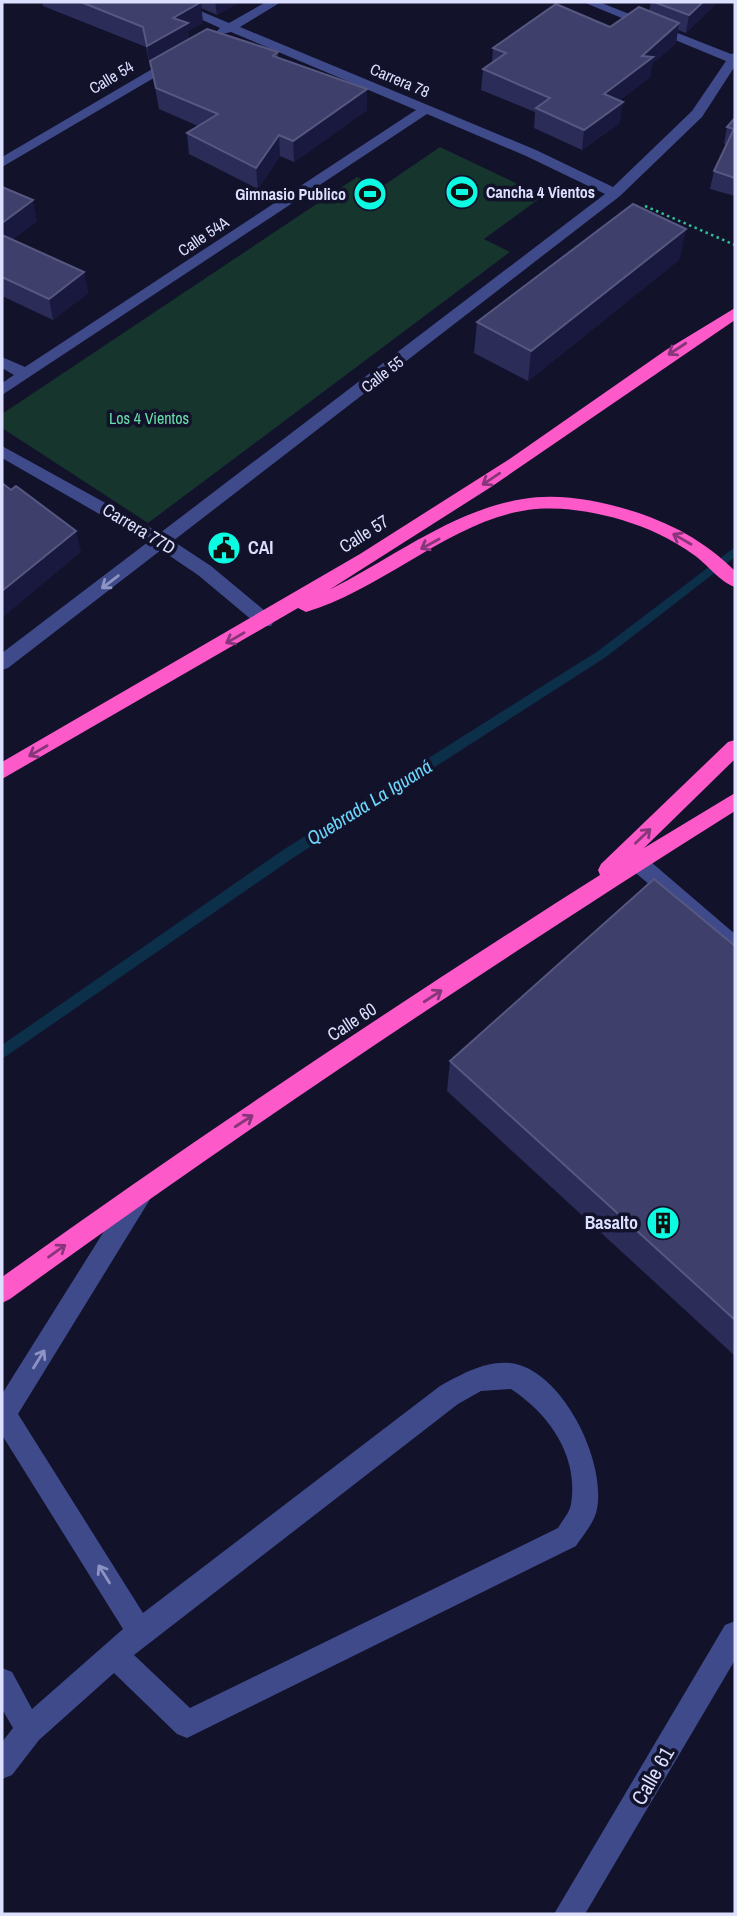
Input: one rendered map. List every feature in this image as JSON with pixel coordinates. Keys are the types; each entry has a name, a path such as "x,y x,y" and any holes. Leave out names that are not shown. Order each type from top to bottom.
{"highway":[{"name":"Calle 57","path":"2,771 265,621 485,483 635,376 735,313"},
{"path":"265,621 344,592 456,530 514,506 575,505 635,518 690,543 735,581"},
{"path":"577,901 735,747"},
{"name":"Calle 60","path":"2,1291 145,1186 577,901 735,802"}],"street":[{"name":"Carrera 78","path":"169,2 531,153 615,194"},
{"name":"Calle 54","path":"2,163 275,2"},
{"path":"589,2 735,59"},
{"name":"Calle 55","path":"2,663 615,194 697,114 735,59"},
{"name":"Calle 54A","path":"2,390 424,110"},
{"path":"2,362 26,374"},
{"name":"Carrera 77D","path":"2,451 164,541 238,596 265,621"},
{"path":"637,862 735,946"},
{"path":"140,1632 3,1416 145,1186"},
{"path":"2,1765 29,1730 140,1632 449,1395 478,1379 514,1376 540,1393 568,1426 584,1471 584,1509 567,1537 187,1724 114,1655"},
{"name":"Calle 61","path":"569,1914 735,1636"},
{"path":"2,1682 29,1730"}],"path":[{"path":"615,194 735,244"}],"green space":[{"name":"Los 4 Vientos","path":"440,147 543,196 484,239 510,252 148,523 2,428 2,414 357,177 380,188"}],"building":[{"path":"81,2 201,2 173,18 188,23 147,46 143,27"},
{"path":"654,2 703,2 689,15"},
{"path":"556,4 610,27 639,7 679,23 642,56 653,57 604,94 623,102 584,130 536,108 550,98 483,69 506,53 493,48"},
{"path":"207,29 278,52 273,56 367,89 293,141 279,135 256,168 187,133 218,114 156,88 150,61"},
{"path":"735,118 735,178 714,171 734,129 727,127"},
{"path":"2,187 33,200 2,223"},
{"path":"633,204 686,229 531,351 477,322"},
{"path":"2,235 84,272 49,299 2,277"},
{"path":"2,483 11,490 16,486 76,531 2,591"},
{"name":"Basalto","path":"654,879 735,946 735,1320 450,1061"}],"waterway":[{"name":"Quebrada La Iguaná","path":"2,1053 288,854 602,654 735,551"}],"place":[{"name":"Cancha 4 Vientos","path":"462,192"},
{"name":"Gimnasio Publico","path":"370,194"},
{"name":"CAI","path":"224,548"},
{"name":"Basalto","path":"663,1223"}]}
